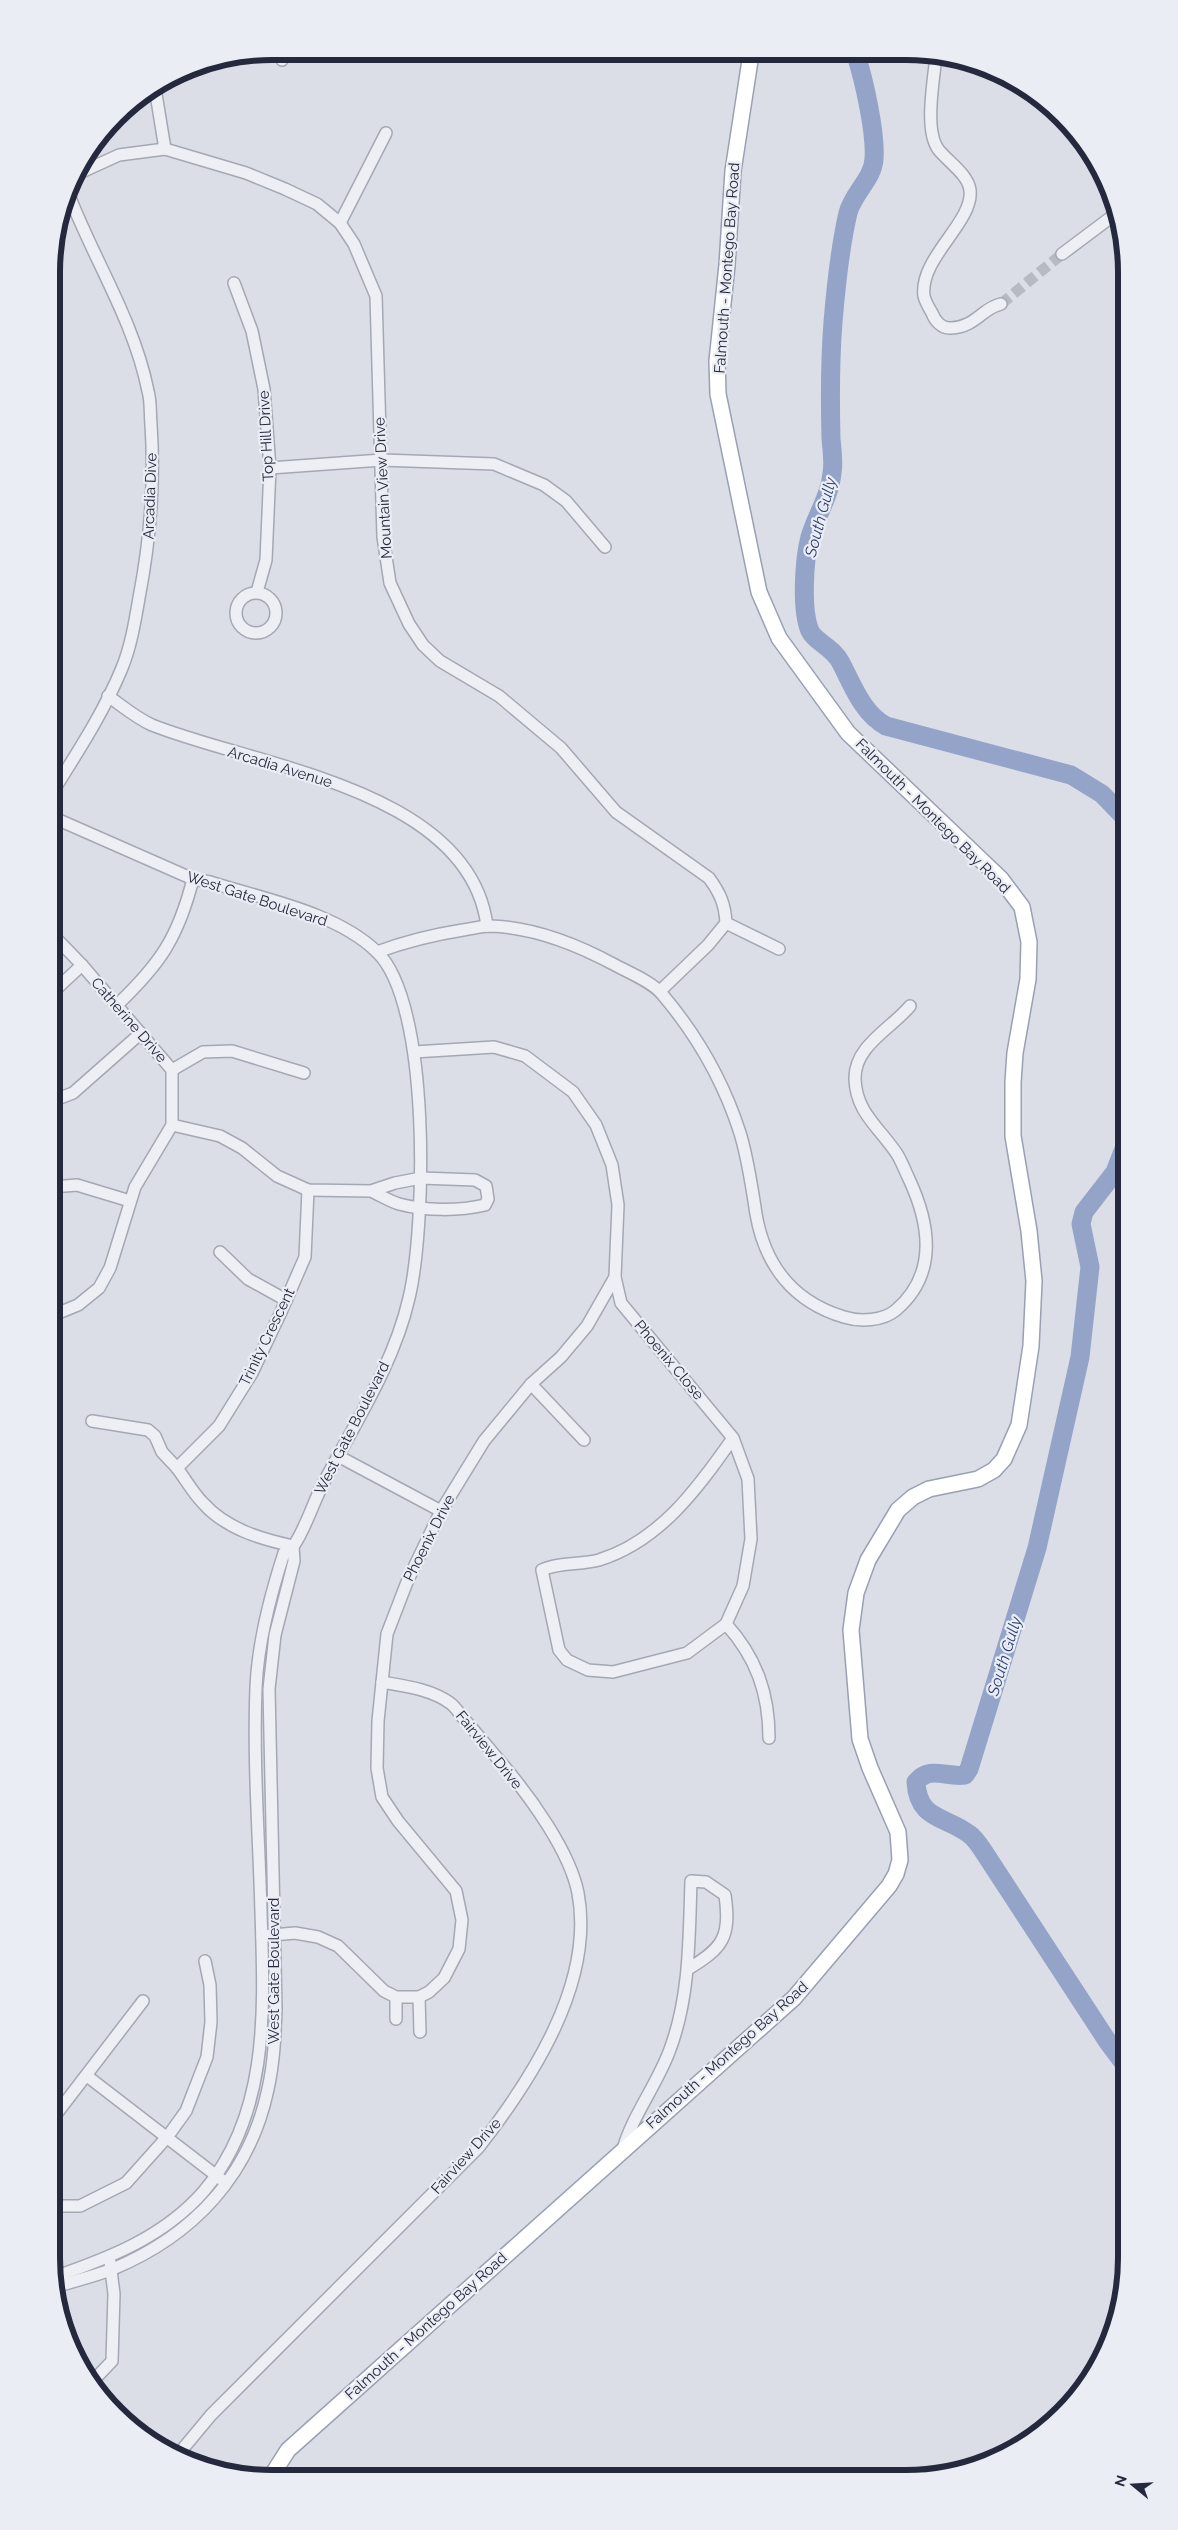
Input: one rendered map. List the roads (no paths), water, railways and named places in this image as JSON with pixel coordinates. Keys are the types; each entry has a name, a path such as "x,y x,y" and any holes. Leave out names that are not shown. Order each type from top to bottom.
{"main road":[{"name":"Falmouth - Montego Bay Road","path":"275,2470 288,2450 794,1998 888,1886 896,1874 900,1860 898,1832 870,1768 860,1739 851,1630 856,1594 868,1560 898,1510 913,1497 930,1489 978,1479 994,1470 1004,1459 1019,1425 1031,1346 1034,1281 1029,1231 1013,1136 1015,1053 1028,970 1029,942 1022,907 1001,880 848,733 779,638 758,592 718,394 718,361 728,265 732,171 750,60"}],"street":[{"path":"936,62 932,134 937,148 964,177 970,189 969,204 932,264 924,296 935,321 949,329 971,324 996,305 1001,304"},
{"path":"156,95 165,149"},
{"path":"340,223 386,133"},
{"name":"Mountain View Drive","path":"86,171 120,155 165,149 246,173 285,189 316,204 340,223 354,244 376,296 383,537 390,583 409,624 423,645 440,662 476,681 520,712 561,748 616,812 709,878 720,893 725,909 726,923"},
{"name":"Arcadia Dive","path":"60,780 87,737 122,667 135,619 148,549 153,459 148,391 116,294 71,203"},
{"path":"1062,254 1111,217"},
{"name":"Top Hill Drive","path":"234,283 252,331 264,389 270,468 266,560 256,592"},
{"path":"270,468 382,460 494,464 544,485 559,496 581,517 605,546"},
{"name":"Arcadia Avenue","path":"108,696 150,724 223,750 311,773 380,802 418,824 448,848 470,876 484,906 487,926"},
{"name":"West Gate Boulevard","path":"60,821 193,880 210,882 324,918 355,935 377,952 402,996 414,1052 421,1147 420,1208 409,1299 385,1367 293,1546 284,1553 264,1632 256,1688 264,2008 255,2085 238,2136 216,2175 203,2192 164,2227 110,2264 60,2275"},
{"path":"116,1005 142,981 167,950 184,915 193,880"},
{"path":"660,992 708,945 726,923 779,949"},
{"path":"377,952 415,938 487,926 514,928 590,952 660,992 693,1036 725,1092 741,1136 758,1225 772,1264 793,1290 823,1311 853,1320 887,1317 910,1298 922,1276 927,1241 922,1207 898,1154 864,1114 855,1077 860,1058 868,1045 910,1006"},
{"name":"Catherine Drive","path":"60,942 82,965 172,1070 172,1125"},
{"path":"60,986 82,965"},
{"path":"60,1098 73,1093 141,1034"},
{"name":"Phoenix Drive","path":"414,1052 494,1047 525,1056 573,1092 596,1125 612,1165 618,1205 614,1277 587,1326 561,1356 531,1384 484,1441 441,1511 396,1608 387,1634 377,1768 382,1797 398,1821 456,1891 462,1920 460,1949 444,1978 430,1992 419,1997"},
{"path":"172,1070 203,1052 232,1051 304,1073"},
{"path":"60,1313 78,1305 99,1288 110,1268 135,1187 172,1125 220,1136 242,1148 277,1176 308,1190 370,1191 395,1182 421,1178 475,1180 486,1186 488,1199 485,1205 474,1207 420,1208 397,1204 370,1191"},
{"path":"60,1186 77,1185 130,1200"},
{"name":"Trinity Crescent","path":"177,1468 219,1426 252,1373 305,1257 308,1190"},
{"path":"220,1252 248,1279 286,1300"},
{"name":"Phoenix Close","path":"614,1277 621,1303 733,1438 748,1479 751,1538 743,1586 726,1624 687,1653 613,1672 588,1670 567,1660 559,1650 541,1573 544,1568 598,1560 629,1548 649,1535 686,1500 733,1438"},
{"path":"531,1384 584,1440"},
{"path":"92,1421 148,1430 155,1436 162,1452 177,1468 203,1504 220,1518 253,1536 293,1546"},
{"path":"338,1456 441,1511"},
{"name":"West Gate Boulevard","path":"62,2284 171,2237 212,2203 227,2183 251,2143 268,2089 274,2056 276,2009 276,1934 269,1689 275,1635 294,1561 293,1546"},
{"path":"726,1624 742,1641 755,1663 764,1689 769,1716 769,1738"},
{"name":"Fairview Drive","path":"182,2450 211,2415 478,2147 515,2101 539,2060 562,2008 577,1961 581,1918 578,1892 570,1867 548,1829 513,1776 450,1703 420,1689 382,1682"},
{"path":"623,2149 629,2130 669,2052 681,2011 688,1969 691,1881 706,1882 725,1895 728,1913 726,1930 721,1944 711,1955 688,1969"},
{"path":"262,1936 296,1933 318,1937 338,1946 384,1991 396,1997 419,1997 420,2032"},
{"path":"60,2206 80,2206 126,2183 168,2136 186,2111 206,2057 212,2022 210,1985 205,1961"},
{"path":"396,1997 396,2019"},
{"path":"60,2110 143,2001"},
{"path":"87,2076 168,2136 227,2183"},
{"path":"97,2377 112,2360 114,2294 110,2264"}],"waterway":[{"name":"South Gully","path":"857,60 871,121 874,159 867,180 854,199 848,213 839,267 833,322 831,365 833,469 829,490 810,537 806,558 804,598 810,631 812,635 838,657 854,690 865,707 878,721 886,726 1071,775 1102,794 1118,811"},
{"name":"South Gully","path":"1118,1164 1115,1172 1084,1212 1081,1224 1090,1267 1080,1357 1037,1548 969,1769 965,1775 927,1774 916,1782 918,1794 927,1810 960,1828 977,1842 1118,2055"}],"tunnel":[{"path":"1001,304 1062,254"}]}
